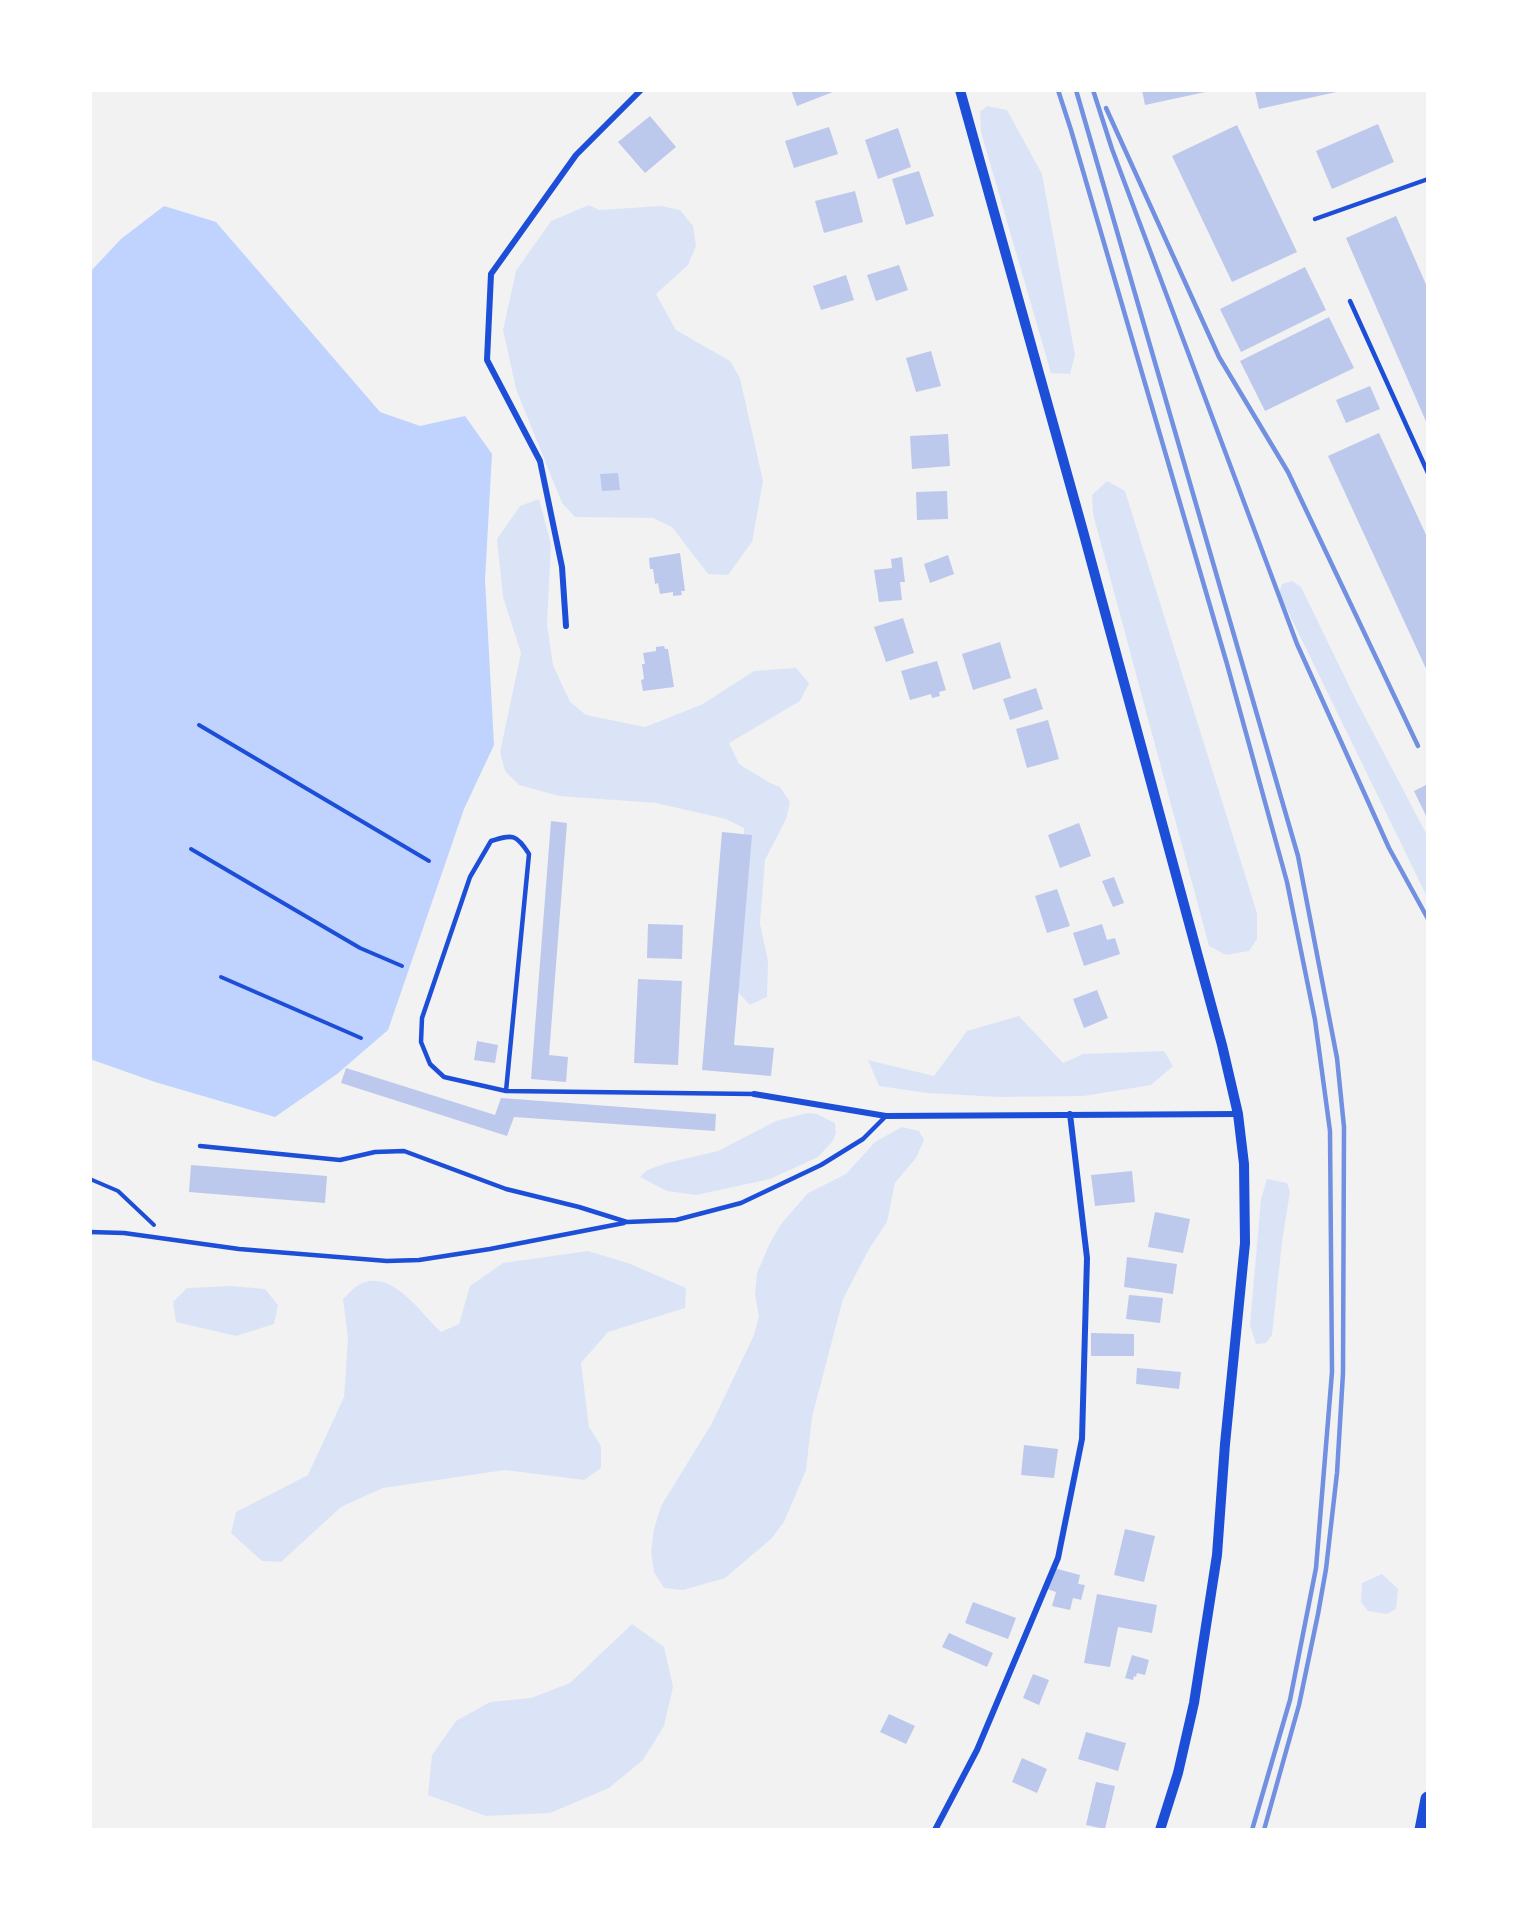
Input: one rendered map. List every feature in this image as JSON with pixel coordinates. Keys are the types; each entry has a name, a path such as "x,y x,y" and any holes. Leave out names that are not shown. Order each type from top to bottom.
{"main road":[{"path":"1422,1830 1428,1799"}],"street":[{"path":"566,626 562,567 540,461 487,360 491,274 576,155 641,90"},
{"path":"960,90 1222,1045 1238,1114 1244,1164 1245,1243 1216,1555 1194,1703 1178,1773 1160,1830"},
{"path":"754,1094 886,1116 1238,1114"},
{"path":"935,1830 976,1750 1058,1558 1083,1439 1087,1258 1070,1114"}],"lane":[{"path":"1315,219 1428,179"},
{"path":"1350,301 1428,473"},
{"path":"506,1091 529,854 520,840 508,836 491,841 470,876 422,1018 421,1042 430,1064 444,1077 506,1091 754,1094"},
{"path":"90,1232 124,1233 239,1249 387,1261 419,1260 490,1249 627,1222 676,1220 741,1203 821,1165 863,1139 886,1116"},
{"path":"200,1146 340,1160 375,1152 404,1150 506,1189 579,1207 627,1222"}],"path":[{"path":"199,725 429,861"},
{"path":"191,849 360,948 402,966"},
{"path":"221,977 361,1038"},
{"path":"90,1179 118,1191 170,1240"}],"shaded area":[{"path":"987,106 1007,110 1042,174 1075,355 1070,374 1051,373 981,132 980,112"},
{"path":"589,205 599,210 661,206 680,210 693,226 696,246 688,265 656,294 676,330 730,361 740,378 763,481 752,542 728,575 708,574 672,527 653,518 575,517 562,503 516,389 503,330 516,271 551,221"},
{"path":"1107,481 1125,491 1257,913 1257,939 1249,951 1226,955 1209,946 1093,514 1092,495"},
{"path":"539,499 551,544 547,624 553,665 570,702 586,715 645,727 703,704 754,671 796,668 809,683 800,701 729,743 739,764 780,787 790,802 786,819 765,860 760,924 768,961 767,997 750,1005 738,992 744,828 726,819 656,803 559,796 519,785 505,771 500,752 521,653 503,597 497,539 520,506"},
{"path":"1292,581 1301,587 1355,698 1428,837 1428,899 1279,593 1282,584"},
{"path":"1019,1016 1063,1063 1083,1054 1164,1051 1173,1066 1151,1085 1084,1096 999,1097 927,1093 879,1086 868,1060 934,1076 967,1031"},
{"path":"807,1113 817,1114 835,1123 836,1133 832,1142 818,1157 770,1179 696,1195 667,1191 640,1177 647,1170 718,1151 776,1121"},
{"path":"902,1127 919,1131 924,1140 916,1158 895,1183 887,1222 869,1249 843,1299 812,1417 806,1470 784,1522 771,1539 725,1578 683,1590 664,1588 654,1572 651,1552 654,1529 661,1506 712,1423 754,1335 759,1316 755,1295 757,1273 770,1243 781,1224 808,1193 846,1174 875,1142"},
{"path":"1267,1179 1287,1183 1290,1192 1272,1335 1266,1343 1256,1344 1250,1325 1261,1199"},
{"path":"588,1251 628,1263 686,1288 685,1308 608,1332 581,1363 589,1427 601,1446 601,1468 584,1480 505,1470 383,1488 341,1507 281,1562 262,1561 231,1533 236,1512 308,1475 344,1397 348,1338 343,1299 355,1287 369,1281 393,1286 404,1294 441,1332 459,1324 470,1286 503,1263"},
{"path":"231,1286 265,1289 278,1305 274,1324 236,1336 176,1322 173,1302 187,1288"},
{"path":"1382,1574 1398,1589 1396,1609 1387,1614 1368,1611 1361,1602 1362,1583"},
{"path":"632,1624 664,1647 673,1687 664,1726 643,1760 609,1788 550,1813 486,1816 428,1795 432,1755 456,1721 490,1702 531,1698 570,1683"}],"water":[{"path":"164,206 216,222 380,412 420,426 465,416 492,454 485,580 494,745 464,809 388,1030 337,1074 275,1117 155,1082 90,1059 90,937 92,929 90,925 90,272 121,239"}],"building":[{"path":"791,90 838,90 797,106"},
{"path":"1142,90 1210,90 1210,91 1145,105"},
{"path":"1255,91 1341,91 1259,109"},
{"path":"650,116 676,147 645,173 618,142"},
{"path":"1378,124 1394,162 1332,189 1316,151"},
{"path":"1237,125 1297,252 1232,282 1172,156"},
{"path":"829,127 838,154 794,168 785,141"},
{"path":"898,128 911,167 878,179 865,140"},
{"path":"919,171 934,216 906,225 892,179"},
{"path":"855,191 863,222 824,233 815,201"},
{"path":"1396,216 1428,289 1428,426 1346,238"},
{"path":"899,265 908,290 876,301 867,275"},
{"path":"1305,267 1326,310 1241,352 1220,309"},
{"path":"846,275 854,300 821,310 813,286"},
{"path":"1329,317 1354,368 1265,411 1240,361"},
{"path":"931,351 941,386 916,392 906,358"},
{"path":"1370,386 1380,409 1346,423 1336,400"},
{"path":"1379,433 1428,539 1428,673 1328,456"},
{"path":"948,434 950,466 912,469 910,436"},
{"path":"618,473 620,490 602,491 600,474"},
{"path":"947,491 948,519 917,520 916,492"},
{"path":"680,553 685,591 681,591 682,595 673,596 673,592 660,594 658,583 655,584 653,569 650,569 649,558"},
{"path":"948,555 954,574 930,583 924,564"},
{"path":"902,557 905,582 900,582 902,600 879,602 874,570 892,568 891,559"},
{"path":"903,618 914,653 886,662 874,627"},
{"path":"1000,642 1011,678 973,690 962,654"},
{"path":"664,646 668,649 674,687 643,691 642,664 645,664 643,653 656,651 656,647"},
{"path":"937,661 946,690 939,692 940,696 932,698 931,694 910,700 901,671"},
{"path":"1036,688 1043,709 1010,720 1003,699"},
{"path":"1048,720 1059,759 1027,768 1016,729"},
{"path":"1428,784 1428,820 1414,791"},
{"path":"551,821 567,823 549,1055 568,1057 566,1082 531,1079"},
{"path":"1079,823 1091,856 1060,868 1048,835"},
{"path":"722,832 752,835 734,1045 774,1048 771,1076 702,1070"},
{"path":"1114,877 1124,903 1113,907 1102,881"},
{"path":"1057,889 1070,926 1047,933 1035,896"},
{"path":"648,924 683,925 682,959 647,958"},
{"path":"1102,924 1107,940 1115,938 1120,954 1084,966 1073,933"},
{"path":"638,979 682,981 678,1065 634,1063"},
{"path":"1097,990 1108,1018 1084,1028 1073,999"},
{"path":"477,1041 498,1045 495,1063 474,1060"},
{"path":"346,1068 495,1115 501,1098 716,1114 715,1131 514,1117 507,1136 341,1083"},
{"path":"191,1165 327,1176 325,1203 189,1192"},
{"path":"1132,1171 1135,1202 1095,1206 1091,1175"},
{"path":"1155,1212 1190,1219 1183,1253 1148,1247"},
{"path":"1127,1257 1177,1264 1173,1294 1124,1287"},
{"path":"1129,1295 1163,1298 1160,1323 1126,1319"},
{"path":"1091,1333 1134,1334 1134,1356 1091,1356"},
{"path":"1137,1368 1181,1372 1179,1389 1136,1384"},
{"path":"1024,1445 1058,1449 1054,1478 1021,1475"},
{"path":"1125,1529 1155,1536 1144,1582 1114,1575"},
{"path":"1054,1568 1080,1575 1078,1584 1085,1585 1081,1600 1073,1598 1070,1610 1052,1606 1056,1592 1047,1589"},
{"path":"1097,1594 1157,1605 1152,1633 1118,1627 1110,1667 1084,1663"},
{"path":"973,1602 1016,1618 1008,1639 965,1623"},
{"path":"949,1633 993,1653 987,1667 942,1647"},
{"path":"1132,1655 1149,1660 1145,1675 1137,1673 1133,1680 1125,1678"},
{"path":"1033,1674 1049,1680 1039,1705 1023,1698"},
{"path":"889,1714 915,1726 906,1744 880,1732"},
{"path":"1086,1732 1126,1743 1118,1771 1078,1759"},
{"path":"1022,1758 1047,1769 1037,1793 1012,1782"},
{"path":"1096,1782 1115,1786 1105,1829 1086,1825"}],"railway":[{"path":"1058,90 1227,664 1287,882 1315,1020 1330,1131 1332,1372 1316,1568 1290,1700 1252,1830"},
{"path":"1076,90 1298,856 1337,1058 1344,1127 1343,1373 1337,1473 1326,1569 1318,1614 1299,1705 1264,1830"},
{"path":"1093,90 1112,149 1297,644 1389,848 1428,919"},
{"path":"1106,108 1219,357 1288,472 1418,746"}]}
